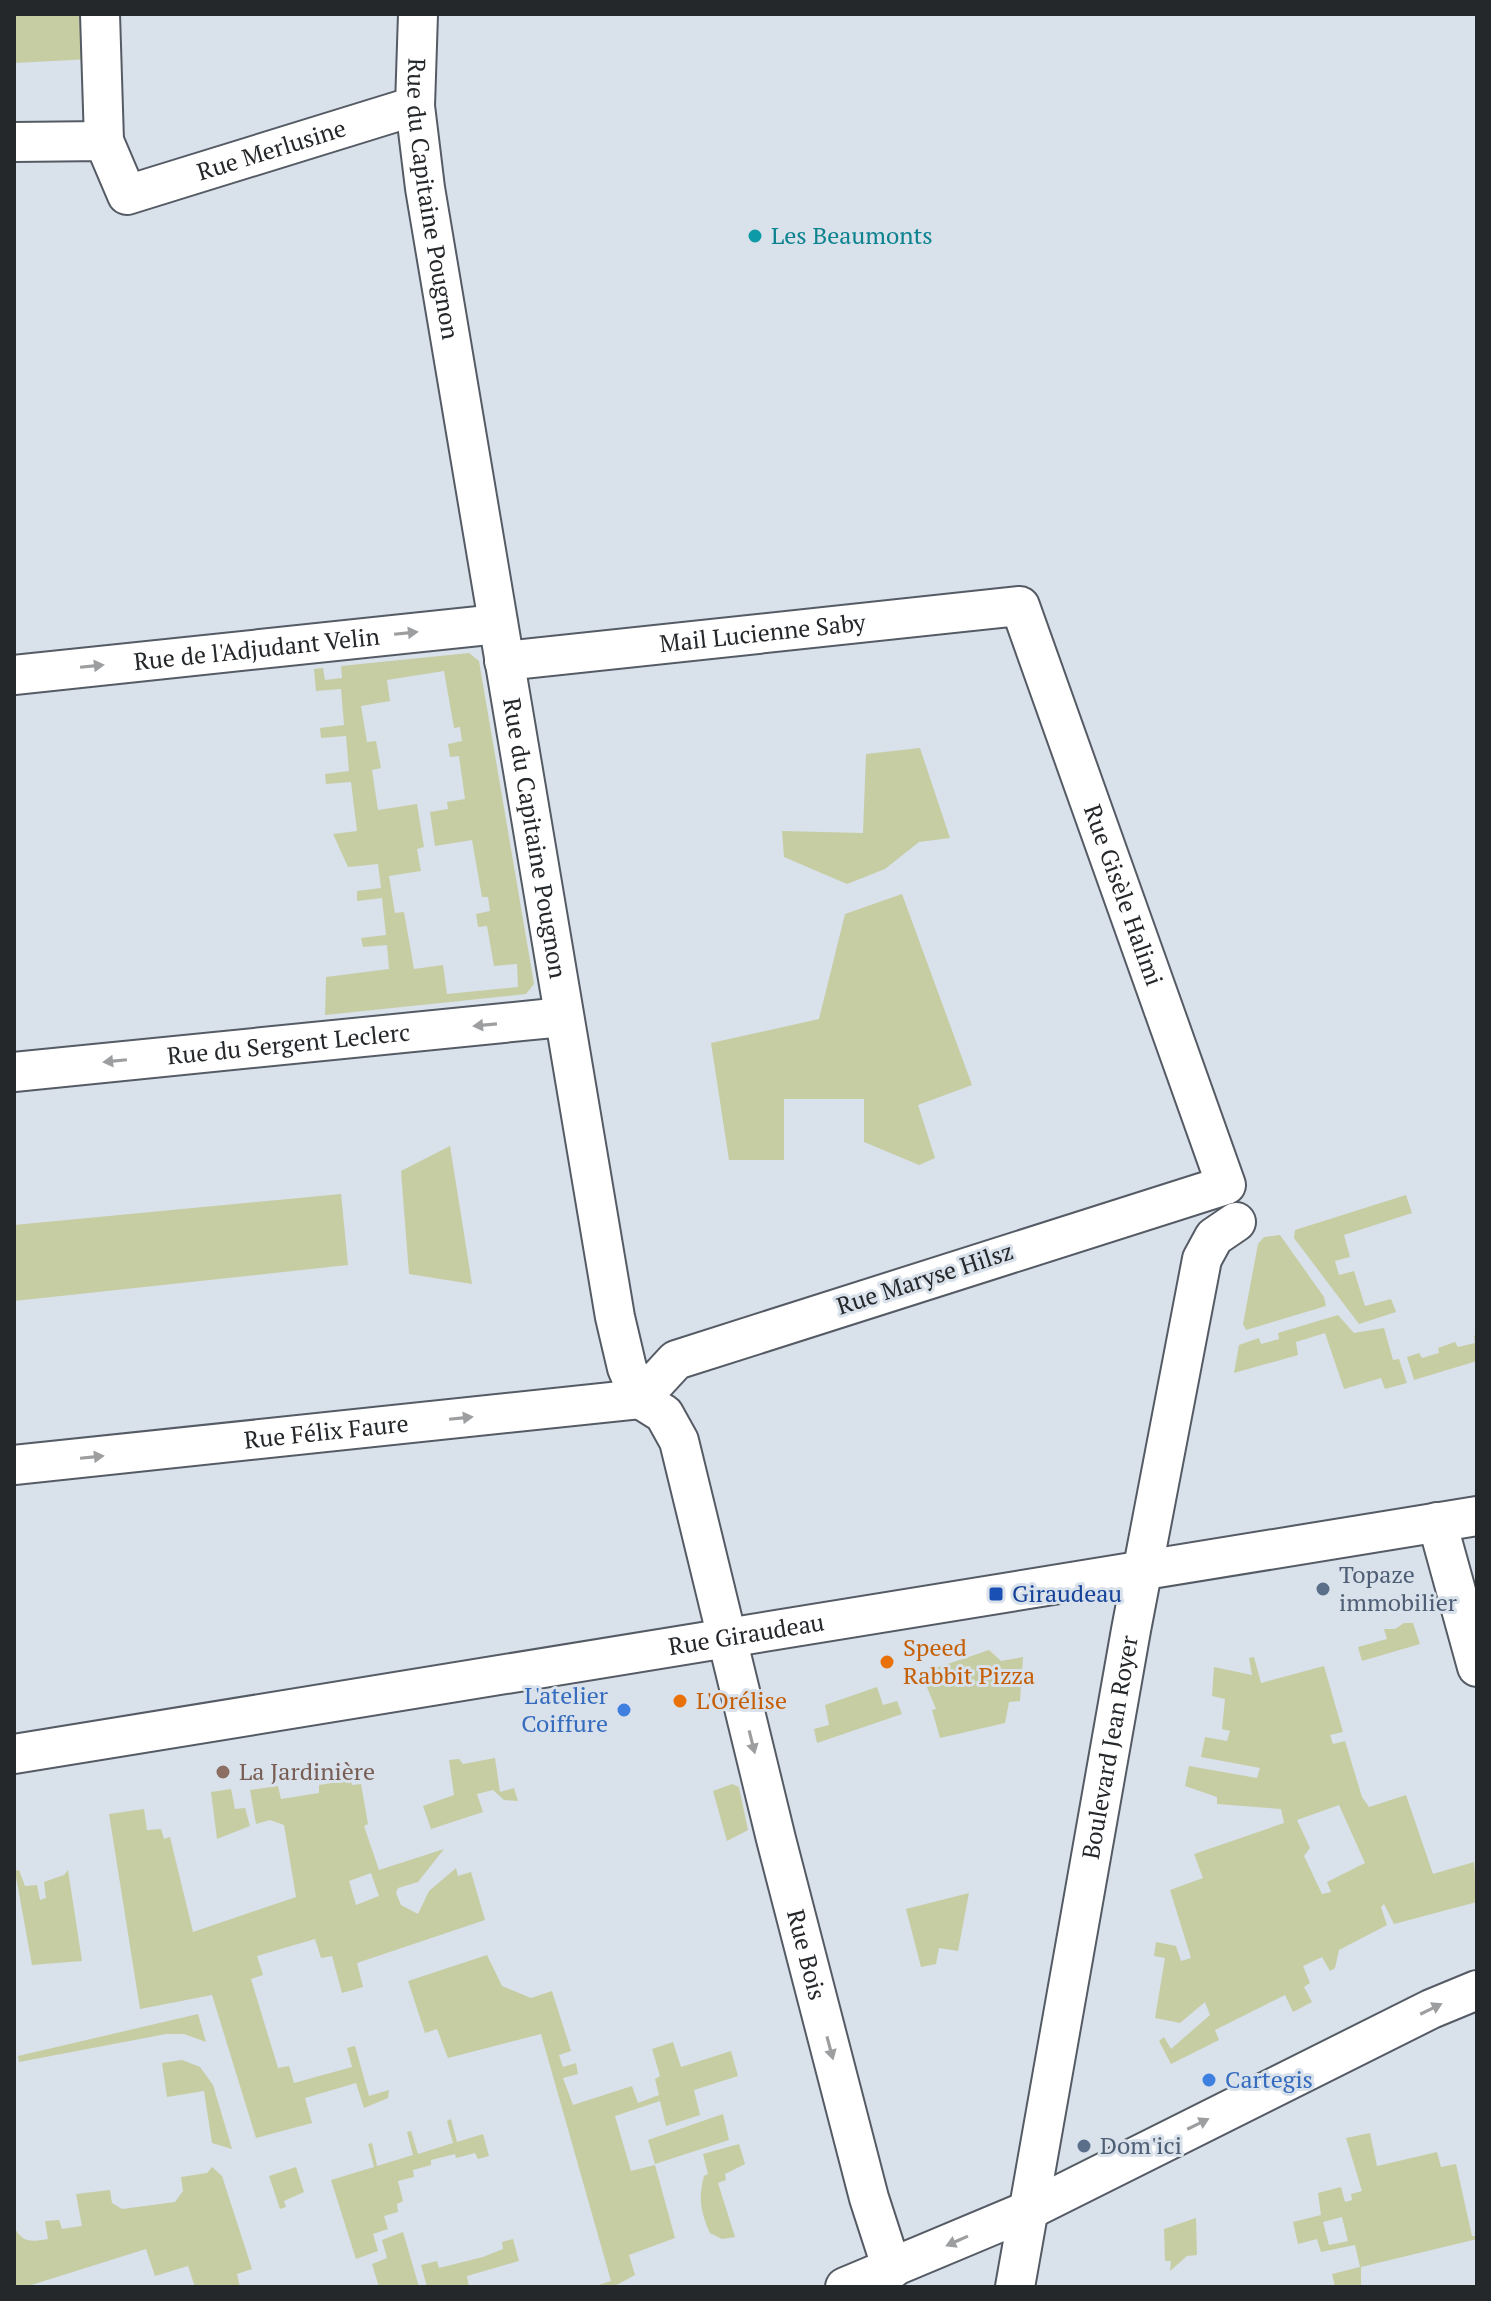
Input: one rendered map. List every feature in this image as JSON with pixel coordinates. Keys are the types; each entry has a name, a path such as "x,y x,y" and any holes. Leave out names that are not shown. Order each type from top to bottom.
{"street":[{"path":"14,142 104,141 100,14"},
{"name":"Rue du Capitaine Pougnon","path":"418,14 415,106 425,188 615,1317 627,1368 640,1399 664,1414 679,1441 727,1639"},
{"name":"Rue Merlusine","path":"104,141 127,195 415,106"},
{"name":"Mail Lucienne Saby","path":"504,661 1020,606"},
{"name":"Rue Gisèle Halimi","path":"1020,606 1226,1185"},
{"name":"Rue de l'Adjudant Velin","path":"14,675 498,624"},
{"name":"Rue du Sergent Leclerc","path":"14,1072 563,1017"},
{"name":"Rue Maryse Hilsz","path":"640,1399 676,1360 1226,1185"},
{"name":"Boulevard Jean Royer","path":"1015,2287 1142,1570 1202,1259 1214,1237 1236,1222"},
{"name":"Rue Félix Faure","path":"14,1465 640,1399"},
{"name":"Rue Giraudeau","path":"14,1754 1477,1516"},
{"path":"1437,1522 1477,1667"},
{"name":"Rue Bois","path":"727,1639 869,2198 892,2269"},
{"path":"845,2287 1029,2210 1431,2009 1477,1990"}],"green space":[{"path":"14,14 88,14 91,59 14,63"},
{"path":"469,653 479,661 534,984 526,994 325,1015 326,977 389,969 387,945 363,947 361,938 386,935 382,898 357,901 357,891 381,888 378,864 348,867 333,834 357,831 351,782 326,784 325,774 349,771 346,736 321,738 320,728 344,725 341,689 316,691 314,669 323,668 325,680 342,678 341,666","holes":["444,671 454,728 460,727 462,741 448,744 450,757 459,756 465,799 447,802 448,809 430,812 435,846 472,840 482,897 488,897 490,911 476,914 478,927 487,926 494,966 517,964 518,987 447,994 443,965 414,969 404,912 395,913 389,876 421,871 417,849 424,847 417,804 378,810 372,770 381,768 376,741 367,742 361,706 390,701 387,680"]},
{"path":"920,748 950,838 919,842 885,869 847,884 784,857 782,831 863,833 866,754"},
{"path":"902,894 972,1085 918,1105 935,1158 919,1165 864,1142 864,1099 784,1099 784,1160 729,1160 711,1043 819,1019 845,914"},
{"path":"450,1146 472,1284 409,1274 401,1171"},
{"path":"341,1194 348,1265 14,1301 14,1225"},
{"path":"1406,1195 1412,1213 1344,1235 1350,1257 1335,1261 1339,1275 1354,1271 1365,1306 1391,1299 1396,1312 1359,1324 1294,1238 1295,1230"},
{"path":"1280,1235 1324,1297 1326,1306 1246,1330 1243,1324 1258,1244 1264,1237"},
{"path":"1338,1315 1354,1333 1384,1328 1393,1360 1399,1359 1407,1383 1385,1389 1381,1378 1344,1389 1325,1333 1296,1342 1298,1355 1234,1373 1239,1345 1259,1338 1261,1344 1279,1339 1278,1333"},
{"path":"1477,1335 1477,1361 1414,1380 1407,1357 1419,1353 1422,1358 1439,1353 1438,1348 1455,1342 1458,1347 1475,1343 1474,1336"},
{"path":"1404,1623 1413,1623 1420,1644 1362,1661 1358,1647 1387,1639 1384,1629 1395,1629"},
{"path":"989,1650 1001,1661 1023,1657 1020,1701 1009,1702 1005,1723 940,1738 932,1710 936,1709 921,1673"},
{"path":"1254,1657 1261,1683 1324,1666 1343,1732 1330,1735 1333,1744 1345,1741 1362,1797 1369,1807 1406,1795 1433,1874 1474,1862 1477,1902 1394,1924 1384,1904 1381,1907 1387,1925 1339,1950 1335,1968 1330,1971 1322,1957 1303,1966 1310,1983 1304,1987 1312,2002 1293,2012 1285,1995 1215,2030 1219,2040 1171,2064 1159,2041 1164,2037 1171,2049 1210,2015 1205,2002 1180,2023 1155,2018 1165,1958 1154,1956 1156,1942 1176,1946 1181,1961 1191,1958 1170,1890 1203,1878 1194,1854 1284,1823 1281,1809 1217,1804 1217,1797 1185,1786 1189,1766 1257,1778 1260,1768 1201,1757 1205,1737 1227,1741 1230,1731 1222,1729 1225,1699 1212,1696 1214,1667 1252,1675 1249,1658","holes":["1339,1805 1365,1863 1327,1882 1331,1892 1322,1894 1304,1856 1310,1848 1297,1820"]},
{"path":"877,1687 883,1705 897,1701 902,1714 817,1743 814,1729 829,1725 825,1705"},
{"path":"495,1758 500,1792 514,1788 518,1801 504,1800 493,1790 477,1794 483,1812 431,1829 423,1806 454,1795 449,1760 459,1759 463,1764"},
{"path":"351,1780 352,1785 361,1784 368,1824 364,1826 379,1870 444,1849 418,1882 398,1888 396,1893 401,1905 418,1914 429,1891 456,1868 458,1876 471,1872 485,1920 357,1963 363,1987 342,1993 332,1956 321,1958 315,1939 257,1956 263,1975 251,1979 278,2068 289,2066 294,2083 352,2067 347,2048 355,2046 369,2096 389,2090 388,2098 364,2108 356,2083 305,2098 312,2123 256,2138 212,1995 140,2009 109,1814 144,1809 147,1830 161,1829 164,1839 170,1837 193,1932 296,1897 284,1825 270,1820 256,1824 250,1790 278,1786 281,1799 319,1793 319,1785","holes":["371,1873 379,1896 356,1905 349,1881"]},
{"path":"732,1784 739,1787 748,1830 727,1841 713,1791"},
{"path":"231,1789 235,1809 245,1808 250,1826 217,1839 211,1792"},
{"path":"19,1870 25,1886 37,1885 40,1900 46,1898 44,1882 64,1875 68,1870 82,1961 32,1965 15,1871"},
{"path":"969,1893 958,1951 939,1948 936,1964 921,1967 906,1909"},
{"path":"487,1955 502,1986 531,1998 552,1991 571,2051 559,2055 563,2067 576,2063 578,2074 563,2078 573,2105 632,2086 638,2103 659,2095 655,2079 660,2076 652,2049 673,2042 681,2067 731,2051 738,2076 694,2090 700,2115 666,2126 660,2101 615,2116 631,2171 655,2165 675,2238 629,2255 635,2275 613,2287 592,2287 611,2281 541,2034 448,2058 437,2029 425,2033 408,1981"},
{"path":"198,2014 206,2042 184,2034 166,2034 19,2062 18,2056"},
{"path":"182,2060 200,2067 213,2085 232,2149 212,2143 204,2091 167,2097 162,2063"},
{"path":"723,2114 729,2140 655,2164 648,2140"},
{"path":"451,2119 457,2142 483,2134 489,2156 478,2159 475,2153 456,2158 455,2154 431,2160 431,2165 413,2170 414,2177 398,2181 403,2201 397,2204 398,2212 384,2216 388,2229 373,2234 378,2251 356,2259 331,2180 374,2167 368,2144 372,2143 377,2166 413,2155 407,2132 411,2131 418,2154 453,2143 447,2121"},
{"path":"1370,2133 1377,2166 1437,2152 1441,2167 1456,2164 1472,2236 1477,2236 1477,2239 1361,2267 1361,2287 1335,2287 1332,2274 1360,2267 1355,2245 1321,2252 1317,2239 1298,2244 1293,2222 1321,2215 1318,2193 1341,2187 1345,2202 1352,2200 1351,2194 1362,2191 1346,2138","holes":["1342,2217 1348,2241 1329,2245 1323,2222"]},
{"path":"739,2144 745,2164 725,2174 726,2180 718,2183 735,2237 722,2239 710,2233 703,2212 702,2184 704,2176 708,2174 703,2154"},
{"path":"212,2167 222,2176 252,2269 237,2274 240,2287 195,2287 188,2266 155,2276 146,2249 25,2287 14,2287 14,2227 24,2239 32,2241 48,2239 45,2221 59,2220 62,2229 82,2226 76,2194 110,2190 112,2203 122,2209 175,2202 183,2191 181,2177 207,2173"},
{"path":"296,2167 304,2192 284,2201 286,2207 280,2209 269,2176"},
{"path":"1196,2218 1197,2255 1187,2256 1170,2271 1171,2261 1165,2261 1164,2229"},
{"path":"403,2232 419,2287 379,2287 372,2264 387,2258 382,2240"},
{"path":"513,2239 519,2261 467,2276 469,2287 427,2287 421,2265 437,2261 439,2268 483,2257 503,2249 502,2242"}],"place":[{"name":"Les Beaumonts","path":"755,236"},
{"name":"Topaze immobilier","path":"1323,1589"},
{"name":"Giraudeau","path":"996,1594"},
{"name":"Speed Rabbit Pizza","path":"887,1662"},
{"name":"L'Orélise","path":"680,1701"},
{"name":"L'atelier Coiffure","path":"624,1710"},
{"name":"La Jardinière","path":"223,1772"},
{"name":"Cartegis","path":"1209,2080"},
{"name":"Dom'ici","path":"1084,2146"}]}
